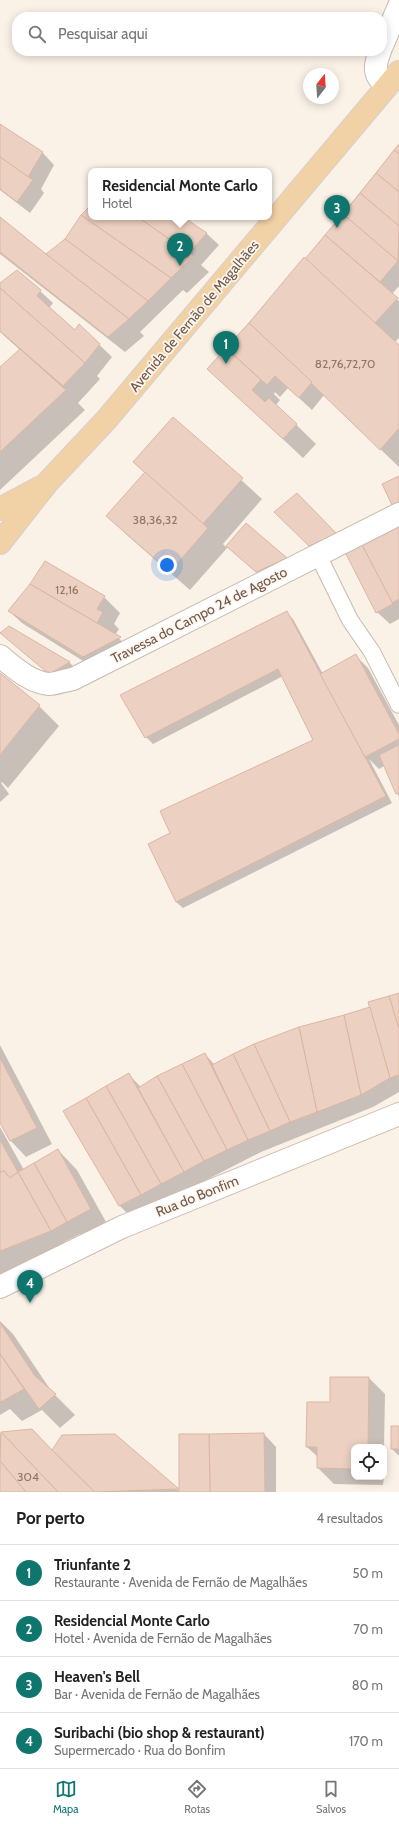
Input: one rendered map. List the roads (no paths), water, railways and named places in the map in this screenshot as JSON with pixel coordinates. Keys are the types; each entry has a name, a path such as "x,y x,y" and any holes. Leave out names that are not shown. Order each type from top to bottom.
{"main road":[{"name":"Avenida de Fernão de Magalhães","path":"0,543 47,483 107,419 393,79"},
{"name":"Avenida de Fernão de Magalhães","path":"0,509 47,483"}],"street":[{"path":"387,34 399,6"},
{"path":"379,56 376,73 379,80 393,79"},
{"name":"Travessa do Campo 24 de Agosto","path":"0,656 23,674 37,682 50,684 73,679 399,514"},
{"name":"Rua do Bonfim","path":"0,1287 122,1227 399,1114"}],"lane":[{"path":"318,555 350,620 372,652 399,705"}],"place":[{"name":"Heaven's Bell","path":"337,228"},
{"name":"Residencial Monte Carlo","path":"180,266"},
{"name":"Triunfante 2","path":"226,364"},
{"name":"Suribachi (bio shop & restaurant)","path":"30,1303"}]}
